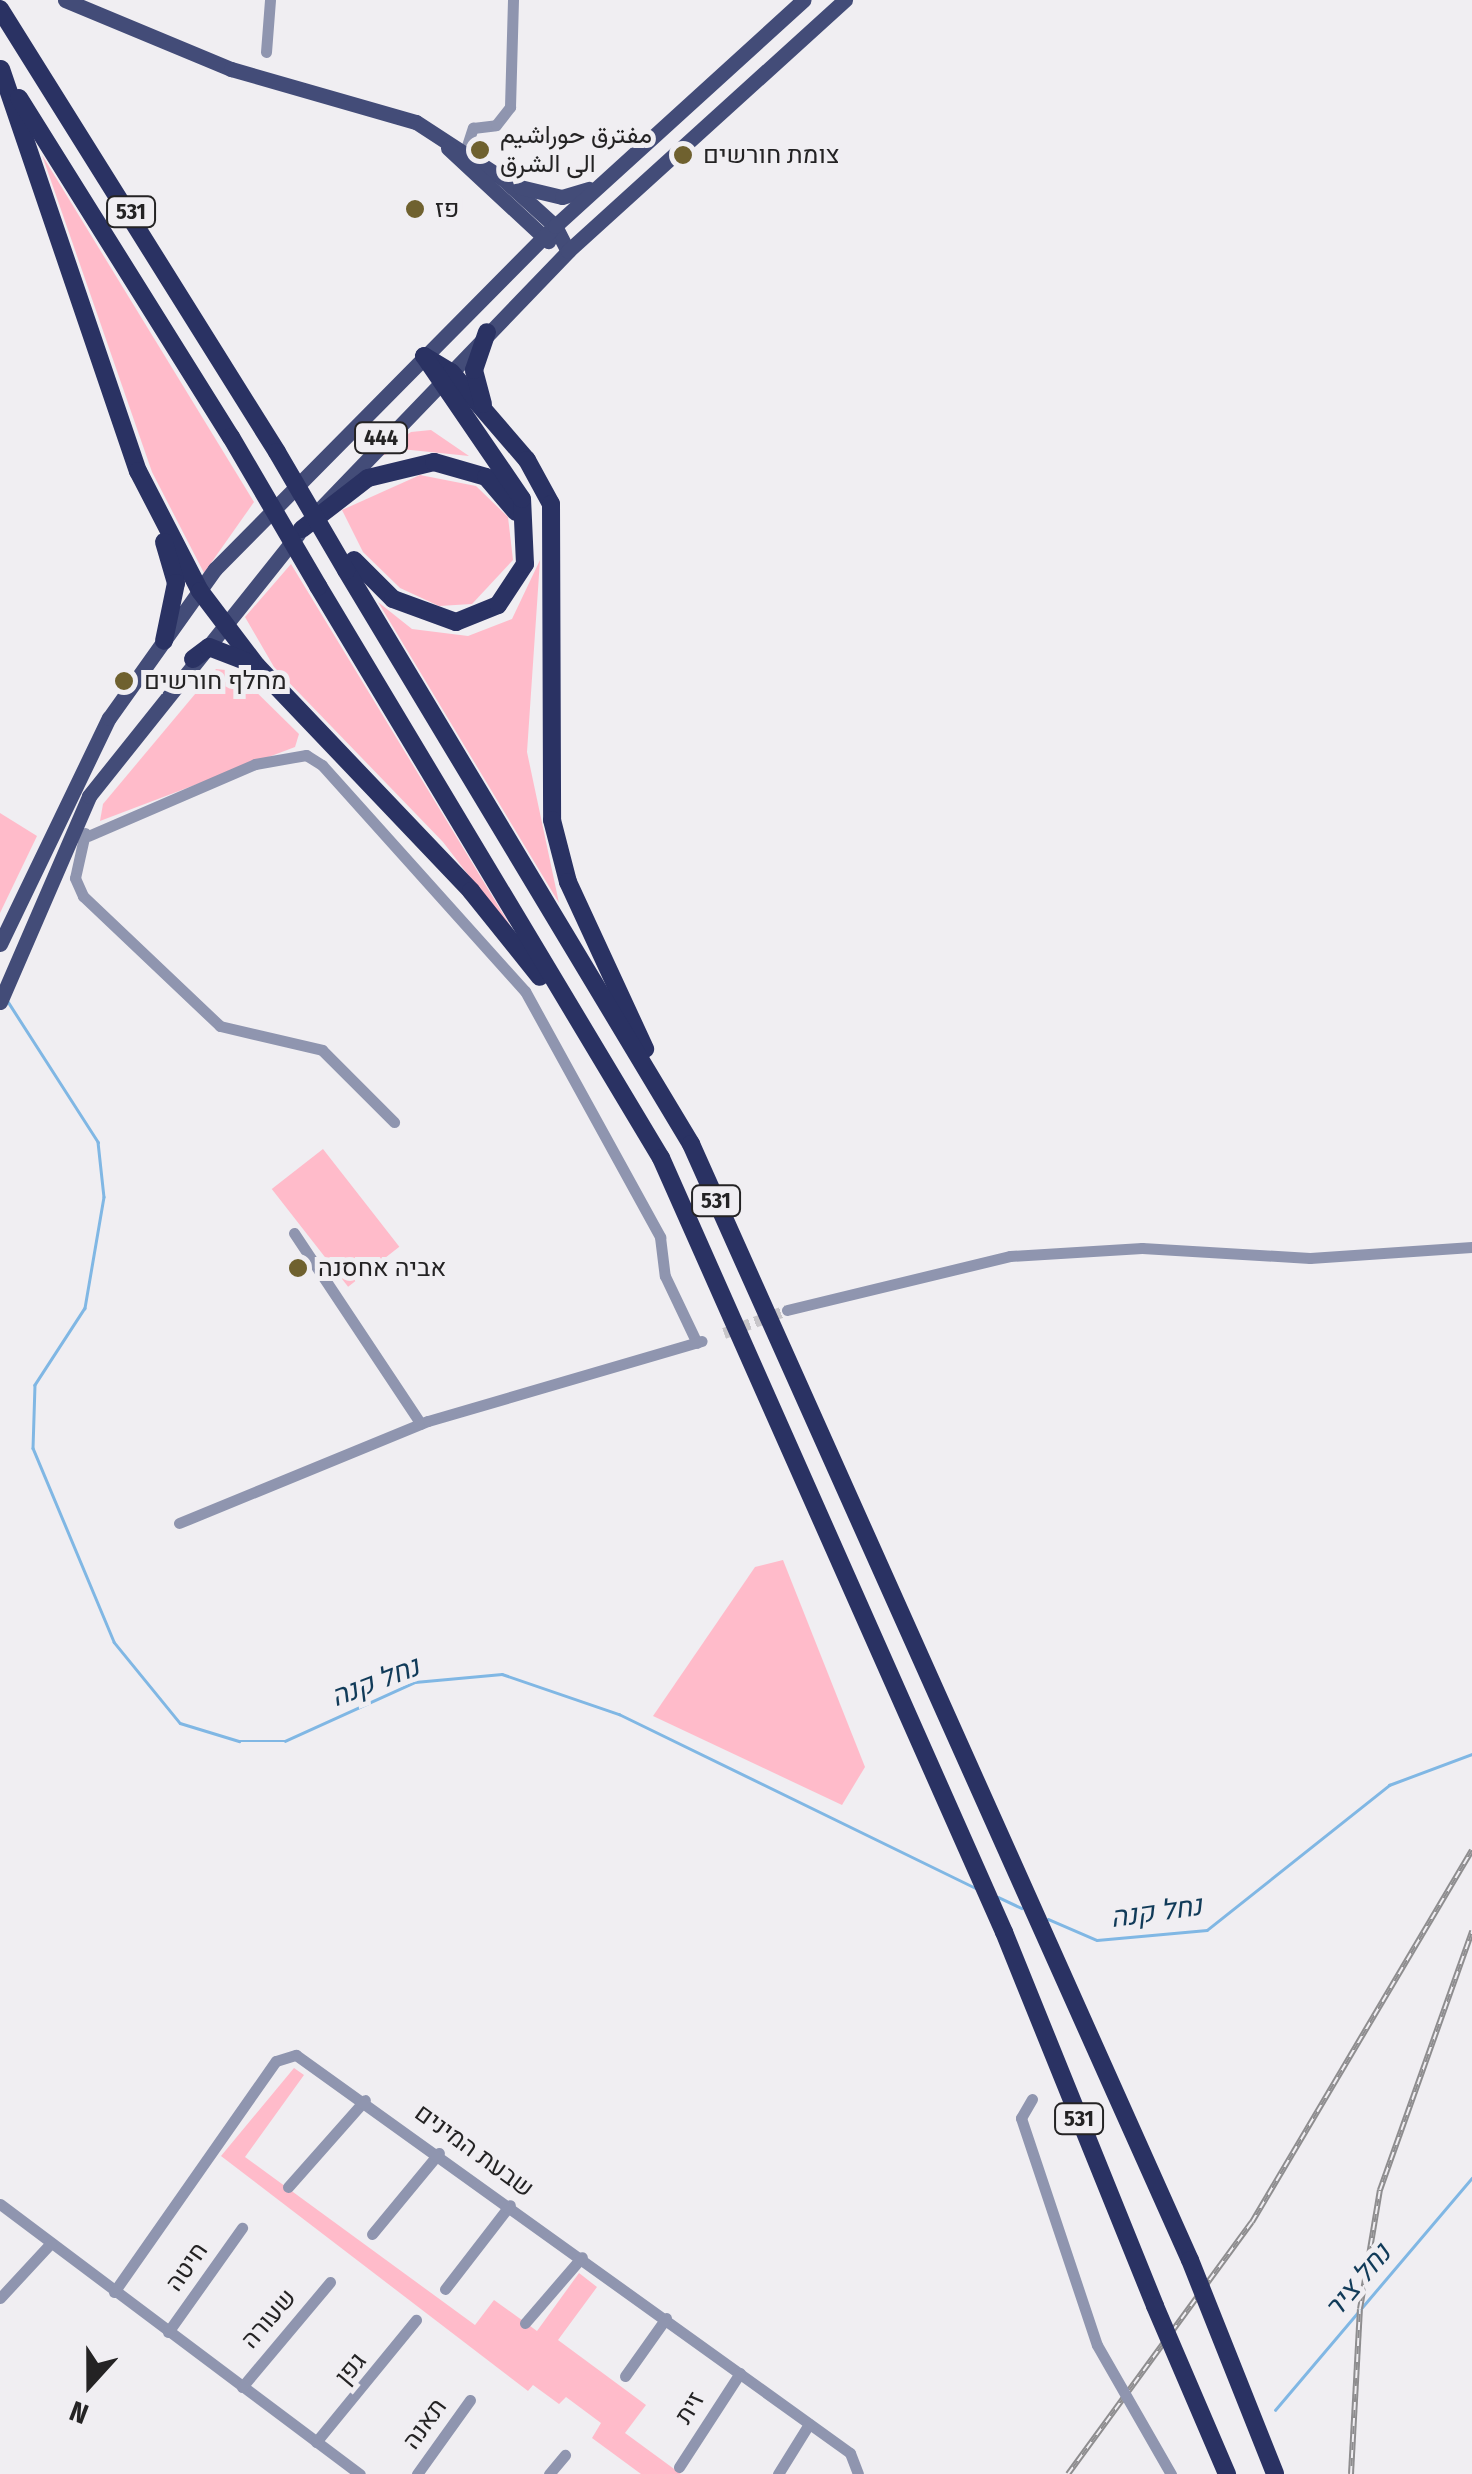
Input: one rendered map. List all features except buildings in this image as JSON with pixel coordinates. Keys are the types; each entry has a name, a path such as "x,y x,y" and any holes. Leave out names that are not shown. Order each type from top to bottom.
{"highway":[{"name":"531","path":"0,9 350,565 691,1144 1190,2260 1275,2474"},
{"name":"531","path":"0,69 231,436 661,1158 969,1849 1154,2306 1227,2474"},
{"path":"0,69 176,582 164,641"},
{"path":"486,414 474,370 487,332"},
{"path":"424,356 451,372 527,460 555,522 549,786 568,882 691,1144"},
{"path":"350,565 392,599 456,622 498,605 525,564 522,499 436,386 424,356"},
{"path":"302,529 368,478 450,462 510,500 525,564"},
{"path":"138,471 200,591 222,623 257,666 500,923 661,1158"},
{"path":"192,659 209,647 257,666"}],"main road":[{"path":"65,0 231,68 369,102 436,134 568,251"},
{"name":"444","path":"0,944 64,799 200,591 315,459 549,232 803,0"},
{"name":"444","path":"0,1002 72,823 222,623 302,529 568,251 845,0"},
{"path":"464,157 502,178 548,196 598,186"},
{"path":"502,178 549,232"}],"street":[{"path":"266,52 270,0"},
{"path":"464,157 473,128 496,125 510,107 513,0"},
{"path":"179,1523 421,1424 700,1342 664,1276 660,1237 525,991 313,758 315,728"},
{"path":"313,758 255,764 88,836 75,878 83,896 220,1026 322,1050 394,1122"},
{"path":"72,823 88,836"},
{"path":"294,1233 421,1424"},
{"path":"788,1310 1010,1256 1142,1248 1310,1258 1472,1246"},
{"name":"שבעת המינים","path":"114,2292 276,2061 303,2058 440,2153 810,2424 850,2454 858,2474"},
{"path":"288,2186 365,2100"},
{"path":"1032,2100 1021,2118 1097,2344 1171,2474"},
{"path":"372,2234 440,2153"},
{"path":"0,2204 360,2474"},
{"path":"445,2289 510,2205"},
{"name":"חיטה","path":"168,2332 242,2228"},
{"path":"0,2298 51,2243"},
{"path":"525,2323 582,2257"},
{"name":"שעורה","path":"242,2387 330,2282"},
{"path":"625,2376 666,2318"},
{"name":"גפן","path":"316,2442 416,2320"},
{"name":"זית","path":"680,2467 740,2373"},
{"name":"תאנה","path":"416,2474 470,2400"},
{"path":"778,2474 810,2424"},
{"path":"549,2474 565,2455"}],"shaded area":[{"path":"42,155 254,502 204,573 152,472"},
{"path":"431,430 469,456 401,449 370,460 411,432"},
{"path":"420,475 476,486 508,517 513,560 472,604 439,606 400,588 363,552 342,510"},
{"path":"540,560 527,752 559,903 378,602 412,629 468,636 512,619"},
{"path":"291,564 522,945 443,842 274,667 245,617"},
{"path":"216,669 235,671 299,734 295,747 100,821 103,804"},
{"path":"0,813 37,836 0,913"},
{"path":"323,1149 399,1247 348,1287 272,1189"},
{"path":"783,1560 865,1767 842,1805 653,1716 755,1567"},
{"path":"294,2068 304,2075 245,2157 475,2325 494,2300 537,2331 579,2273 597,2287 558,2340 646,2405 625,2433 681,2474 641,2474 592,2438 601,2423 566,2397 559,2404 533,2385 528,2391 221,2156"}],"waterway":[{"name":"נחל קנה","path":"7,1000 98,1142 104,1197 85,1308 35,1385 33,1448 114,1642 180,1723 239,1741 285,1741 415,1682 502,1674 619,1714 976,1888"},
{"name":"נחל קנה","path":"1048,1919 1097,1940 1207,1930 1389,1785 1472,1754"},
{"name":"נחל קנה","path":"998,1897 1022,1908"},
{"name":"נחל ציר","path":"1275,2410 1472,2178"}],"tunnel":[{"path":"724,1333 787,1310"}],"railway":[{"path":"1068,2474 1252,2222 1472,1850"},
{"path":"1351,2474 1360,2309 1380,2190 1472,1931"}],"place":[{"name":"مفترق حوراشيم الى الشرق","path":"480,150"},
{"name":"צומת חורשים","path":"683,155"},
{"name":"פז","path":"415,209"},
{"name":"מחלף חורשים","path":"124,681"},
{"name":"אביה אחסנה","path":"298,1268"}]}
